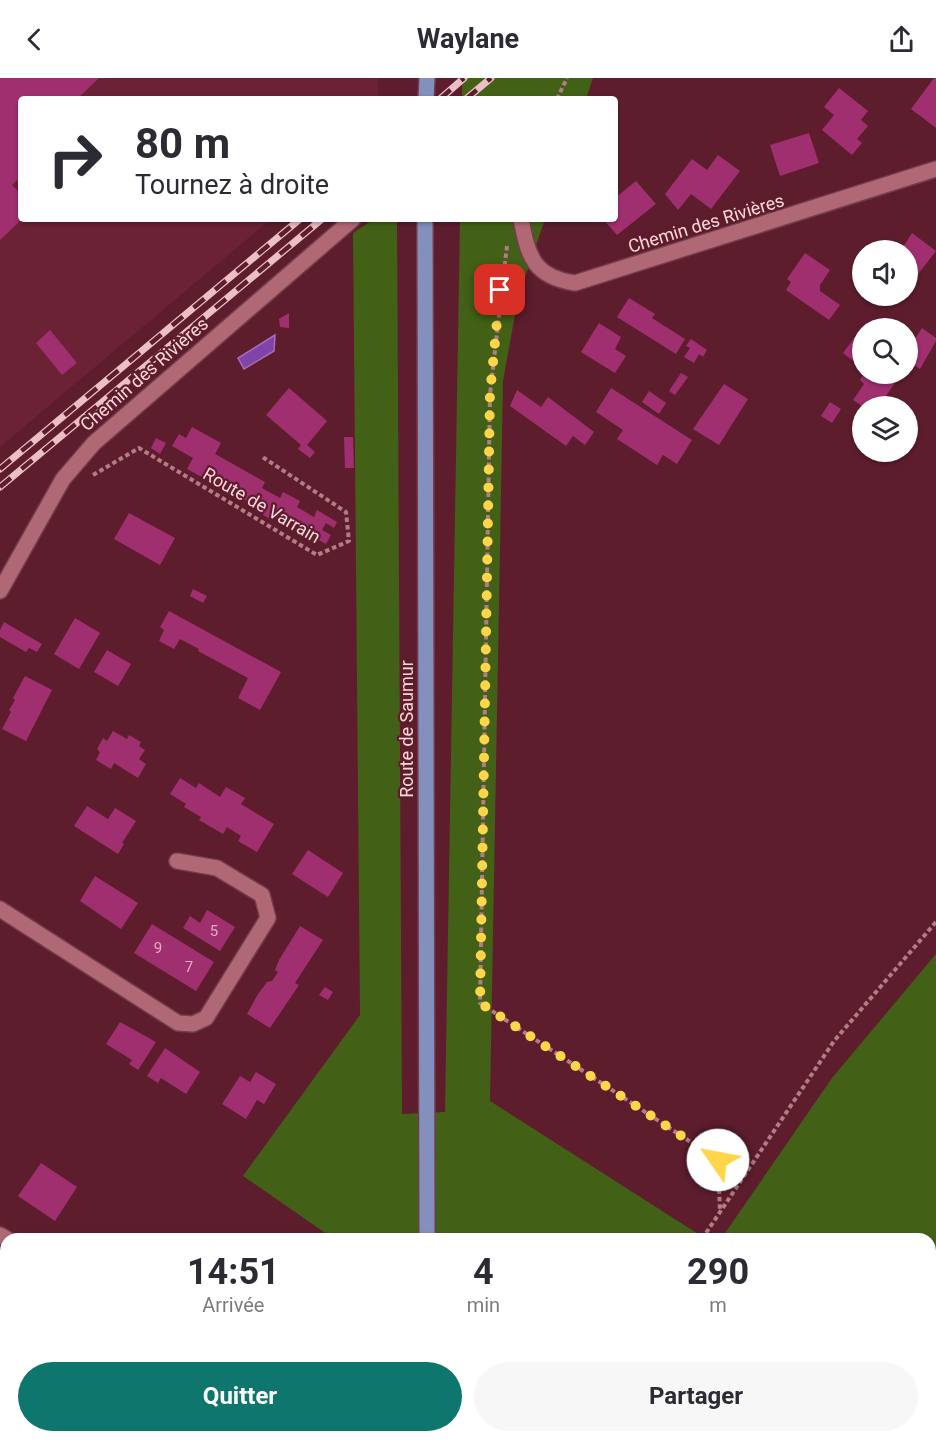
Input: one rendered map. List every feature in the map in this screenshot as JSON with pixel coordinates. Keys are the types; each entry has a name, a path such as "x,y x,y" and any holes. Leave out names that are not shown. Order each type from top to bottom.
{"main road":[{"path":"426,96 427,78"},
{"name":"Route de Saumur","path":"425,222 427,1233"}],"street":[{"name":"Chemin des Rivières","path":"522,222 526,246 539,268 555,280 575,283 936,169"},
{"name":"Chemin des Rivières","path":"0,591 63,479 94,442 350,222"},
{"path":"0,909 178,1023 193,1024 206,1018 268,918 262,895 217,868 177,861"}],"path":[{"path":"558,96 567,78"},
{"path":"508,243 490,394 480,1003 718,1160 720,1212"},
{"name":"Route de Varrain","path":"90,476 139,448 317,555 349,541 346,512 261,456"},
{"path":"706,1233 834,1041 936,922"}],"shaded area":[{"path":"0,78 378,78 378,96 18,96 18,222 267,222 0,447"},
{"path":"275,335 274,351 244,369 238,358"}],"green space":[{"path":"462,78 593,78 587,96 462,96"},
{"path":"370,222 397,222 402,1114 445,1112 460,222 544,222 518,298 503,381 490,1101 697,1233 325,1233 243,1176 360,1015 353,233"},
{"path":"936,954 936,1233 725,1233 832,1078"}],"building":[{"path":"0,78 99,78 80,96 18,96 18,180 12,185 18,191 19,222 0,240"},
{"path":"936,78 936,128 911,109"},
{"path":"839,88 868,111 861,120 868,126 857,139 862,143 852,155 822,130 834,115 824,107"},
{"path":"809,133 819,163 780,176 770,145"},
{"path":"718,155 740,171 711,209 691,194 678,210 665,194 692,159 707,170"},
{"path":"636,181 656,204 617,235 606,222 618,222 618,196"},
{"path":"912,233 936,251 918,274 918,240 907,240"},
{"path":"805,253 830,270 820,285 820,291 840,305 829,320 786,290 791,282 787,279"},
{"path":"629,298 655,314 652,318 685,339 676,354 617,317"},
{"path":"289,313 289,328 280,327 279,319"},
{"path":"599,323 621,337 615,349 626,356 615,373 581,352"},
{"path":"922,328 936,338 920,369 918,368 918,334"},
{"path":"50,330 77,363 62,375 36,343"},
{"path":"691,339 707,350 703,357 699,354 694,363 684,357 690,348 686,346"},
{"path":"852,341 852,360 843,353"},
{"path":"681,373 688,377 675,395 669,391"},
{"path":"724,384 748,399 719,445 693,429"},
{"path":"864,384 894,384 886,396 856,396"},
{"path":"289,388 327,421 307,445 315,452 310,458 298,449 301,445 266,415"},
{"path":"611,388 692,440 677,464 663,455 657,465 617,439 623,430 596,412"},
{"path":"517,390 541,407 548,397 594,432 585,445 573,436 566,446 510,406"},
{"path":"649,391 666,403 659,414 642,402"},
{"path":"830,402 841,409 832,423 821,416"},
{"path":"192,427 221,443 215,454 265,482 262,488 280,498 283,492 300,501 297,507 314,517 317,510 337,522 334,528 326,523 322,530 331,535 326,544 317,539 314,543 307,539 309,535 272,515 270,519 263,515 265,511 187,469 193,458 172,446 179,434 186,438"},
{"path":"344,437 353,437 354,468 345,468"},
{"path":"156,438 166,443 160,454 151,448"},
{"path":"129,513 175,538 160,565 114,539"},
{"path":"193,589 207,596 203,603 190,596"},
{"path":"169,611 281,672 260,710 238,698 248,678 180,639 174,649 159,641 164,630 160,627"},
{"path":"75,618 100,633 79,669 54,654"},
{"path":"4,622 42,644 37,652 29,648 26,652 0,637 0,630"},
{"path":"107,650 131,664 118,686 94,672"},
{"path":"25,676 52,690 26,741 2,729 11,712 9,710 15,700 13,698"},
{"path":"113,731 127,739 129,735 141,742 139,746 145,750 139,759 146,764 138,778 114,763 111,769 96,760 100,752 97,749 103,738 107,741"},
{"path":"180,778 196,788 199,783 220,797 226,787 245,798 241,804 274,824 257,852 238,841 241,836 227,827 223,834 199,820 201,817 184,807 186,804 170,794"},
{"path":"87,806 108,819 115,808 136,821 118,854 74,826"},
{"path":"308,850 343,873 328,897 292,874"},
{"path":"95,876 138,903 121,929 80,901"},
{"path":"207,910 235,927 220,951 183,928 190,916 200,923"},
{"path":"152,924 214,962 196,991 134,953"},
{"path":"300,926 323,940 295,983 299,985 270,1028 247,1014 258,994 278,972 275,970 279,960"},
{"path":"325,987 333,992 328,1000 319,995"},
{"path":"120,1022 156,1042 138,1070 129,1064 132,1060 106,1044"},
{"path":"165,1048 200,1072 186,1094 161,1078 158,1083 147,1076"},
{"path":"256,1072 276,1084 264,1104 257,1100 246,1119 222,1104 240,1076 250,1082"},
{"path":"41,1163 77,1187 55,1221 18,1196"}],"railway":[{"path":"443,96 464,78"},
{"path":"470,96 491,78"},
{"path":"0,469 296,222"},
{"path":"0,487 318,222"}],"route":[{"path":"500,290 490,394 480,1003 718,1160"}]}
